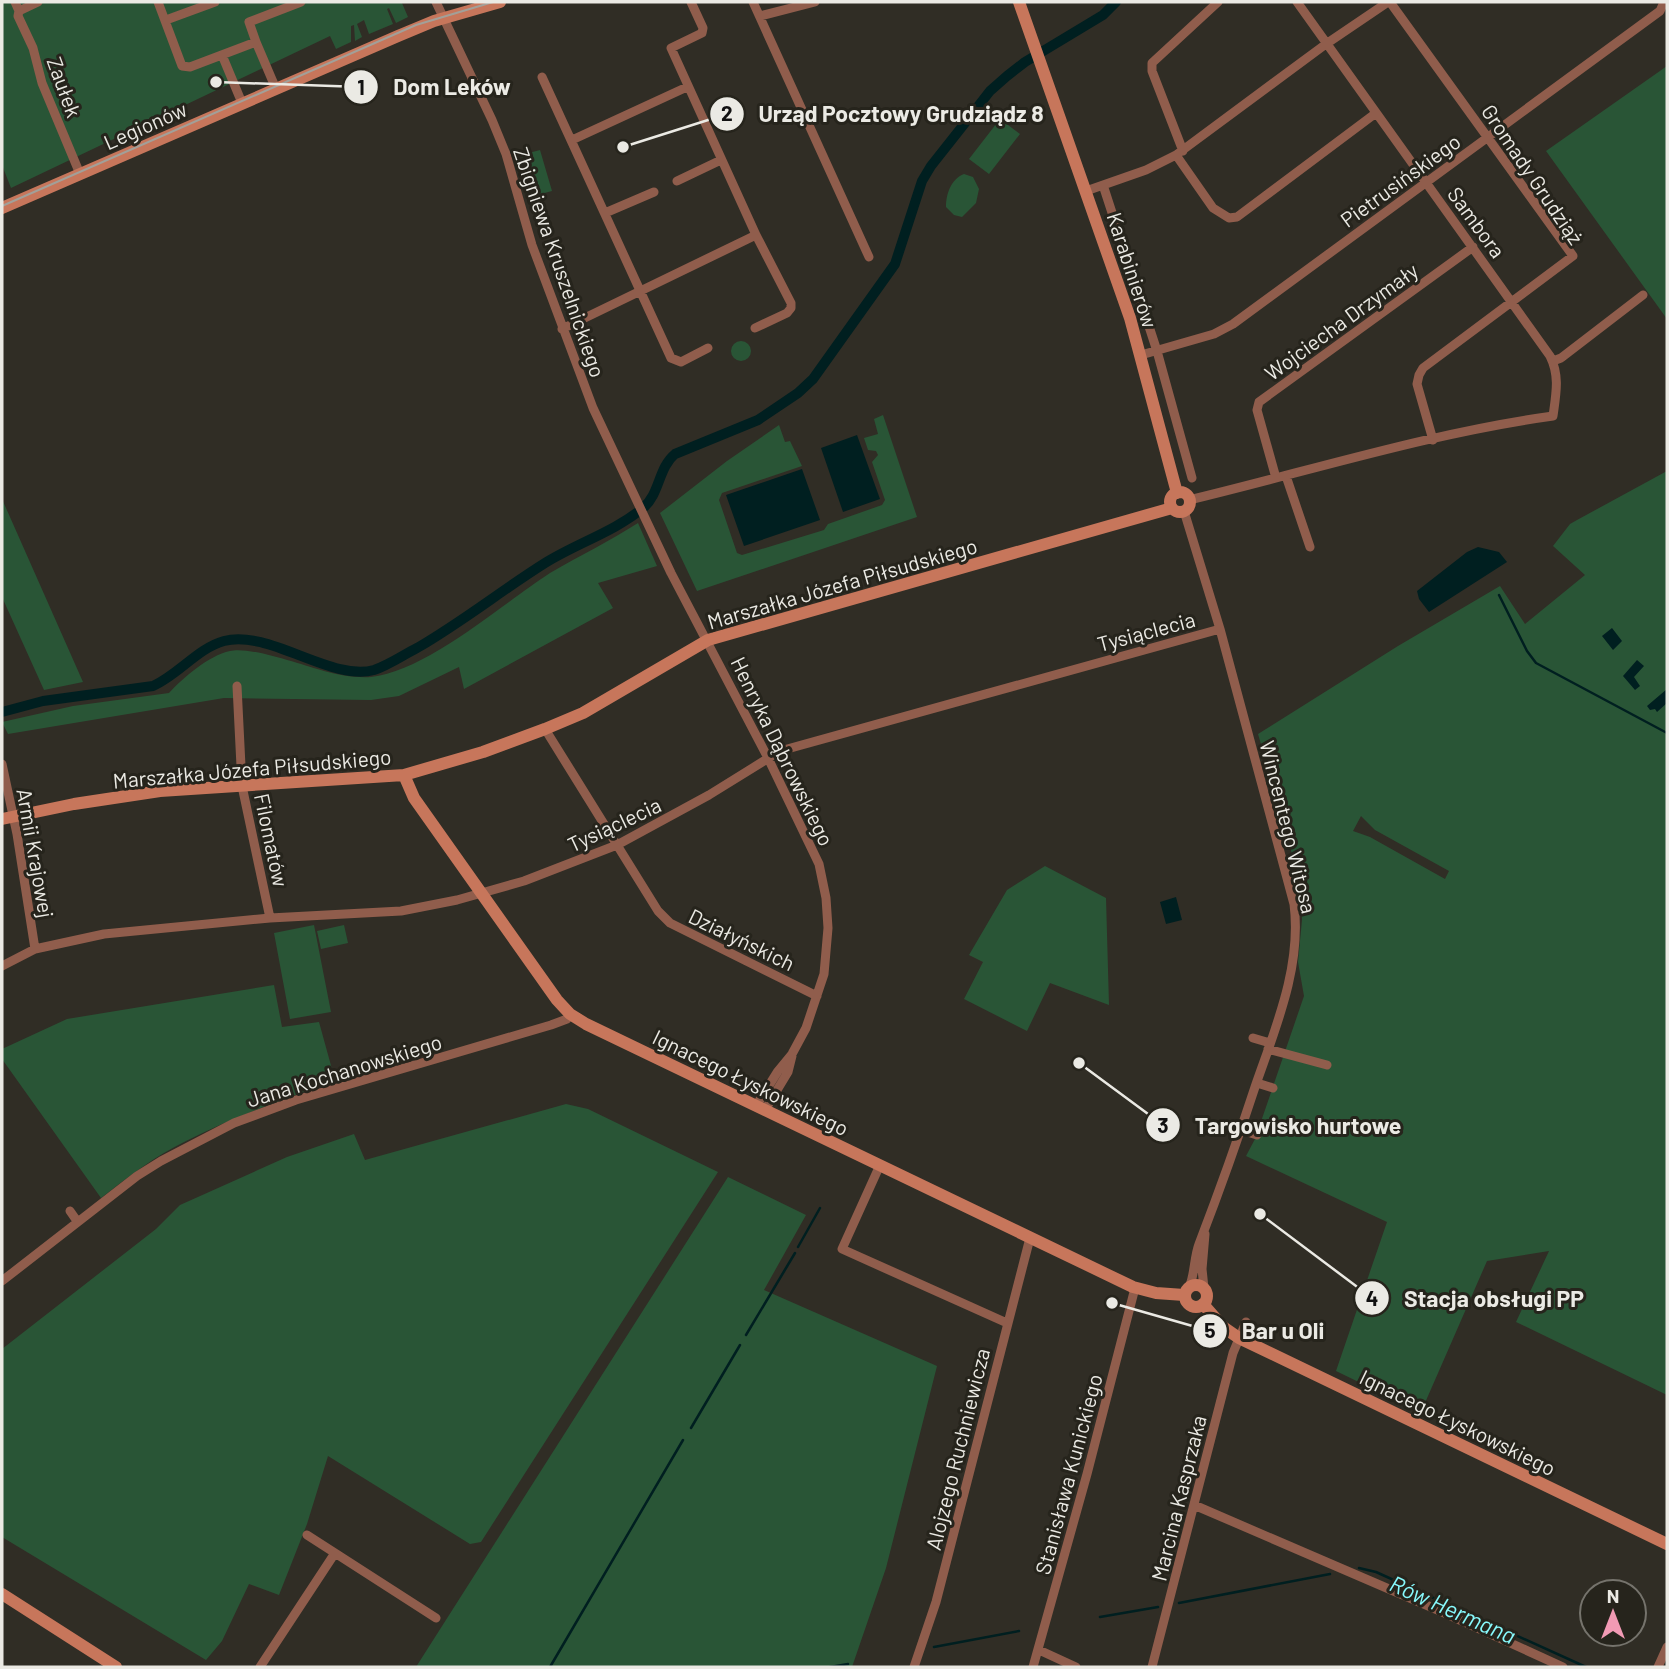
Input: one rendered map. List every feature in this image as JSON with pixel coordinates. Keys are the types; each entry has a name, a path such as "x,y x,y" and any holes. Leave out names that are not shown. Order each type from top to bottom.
{"street":[{"name":"Zaułek","path":"38,2 17,6 18,16 33,48 42,83 80,174"},
{"path":"159,2 184,67 256,42"},
{"path":"166,20 215,2"},
{"path":"276,89 248,22 301,2"},
{"name":"Zbigniewa Kruszelnickiego","path":"436,2 492,120 506,155 532,245 562,329 593,408 644,516"},
{"name":"Legionów","path":"2,208 388,40 500,2"},
{"path":"691,2 703,28 702,33 671,48 791,308 787,313 755,328"},
{"path":"753,2 869,257"},
{"path":"760,16 815,2"},
{"name":"Karabinierów","path":"1019,2 1141,355 1177,493 1171,499 1182,506"},
{"path":"1218,2 1152,63 1152,71 1180,153 1213,208 1229,218 1237,217 1376,113"},
{"name":"Sambora","path":"1297,2 1514,301 1553,361 1558,382 1553,416"},
{"path":"1086,191 1146,170 1180,153 1326,44 1389,2"},
{"name":"Gromady Grudziąż","path":"1389,2 1573,256 1423,368 1417,384 1433,439"},
{"name":"Pietrusińskiego","path":"1141,355 1224,330 1489,138 1660,11 1664,4"},
{"path":"222,55 242,103"},
{"path":"542,76 671,358 681,362 708,348"},
{"path":"572,140 687,87"},
{"path":"677,181 721,160"},
{"path":"1103,185 1157,351 1192,478"},
{"path":"605,213 654,192"},
{"path":"562,329 756,235"},
{"name":"Wojciecha Drzymały","path":"1281,477 1257,410 1259,402 1474,247"},
{"path":"1553,361 1561,358 1643,295"},
{"name":"Marszałka Józefa Piłsudskiego","path":"7,817 144,793 404,775 483,752 545,730 583,713 708,640 1281,477 1433,439 1553,416"},
{"path":"1281,477 1310,547"},
{"path":"1182,506 1220,629"},
{"name":"Henryka Dąbrowskiego","path":"644,516 812,847 826,898 827,950 824,974 806,1028 792,1054 778,1070 761,1108"},
{"name":"Tysiąclecia","path":"2,967 35,949 104,934 270,918 420,909 481,894 555,870 617,845 709,795 780,751 1220,629"},
{"name":"Wincentego Witosa","path":"1187,1290 1198,1247 1257,1083 1290,976 1295,922 1294,904 1220,629"},
{"name":"Filomatów","path":"237,686 242,786 270,918"},
{"name":"Działyńskich","path":"545,730 658,911 670,923 817,996"},
{"name":"Armii Krajowej","path":"2,764 7,817 35,949"},
{"name":"Ignacego Łyskowskiego","path":"404,775 415,798 481,894 557,1000 570,1014 1135,1288 1156,1293 1187,1290"},
{"name":"Jana Kochanowskiego","path":"2,1281 78,1221 161,1161 234,1123 296,1100 551,1026 567,1019 570,1014"},
{"path":"1253,1038 1327,1065"},
{"path":"1257,1083 1273,1088"},
{"path":"1241,1130 1257,1135"},
{"path":"880,1165 842,1249 1007,1324"},
{"path":"70,1210 78,1221"},
{"name":"Wincentego Witosa","path":"1204,1288 1202,1269 1205,1233"},
{"name":"Alojzego Ruchniewicza","path":"914,1667 936,1602 1030,1238"},
{"path":"1198,1284 1204,1288 1207,1298 1203,1304 1196,1307 1189,1305 1187,1290 1198,1284"},
{"name":"Stanisława Kunickiego","path":"1033,1667 1135,1288"},
{"name":"Ignacego Łyskowskiego","path":"1203,1304 1223,1327 1239,1338 1667,1544"},
{"name":"Marcina Kasprzaka","path":"1152,1667 1239,1338 1246,1322"},
{"path":"1194,1505 1563,1667"},
{"path":"307,1535 436,1618"},
{"path":"260,1667 335,1553"},
{"path":"2,1594 116,1667"},
{"path":"1658,1667 1667,1647"},
{"path":"1039,1650 1076,1667"}],"green space":[{"path":"2,2 404,2 402,3 408,17 396,23 389,8 387,9 393,24 369,34 364,20 357,24 362,37 355,41 354,25 351,26 351,42 336,49 330,36 11,188 2,165"},
{"path":"1667,66 1667,319 1546,151"},
{"path":"1000,119 1020,134 989,174 969,159"},
{"path":"540,150 552,191 533,196 521,155"},
{"path":"964,174 973,177 979,189 976,203 962,217 954,215 946,207 950,188 959,176"},
{"path":"737,341 745,341 751,351 745,361 737,361 731,355 731,347"},
{"path":"883,415 917,517 697,591 660,513 779,425 785,442 790,441 802,466 722,493 719,500 737,553 742,555 824,530 828,524 882,505 885,500 872,462 878,455 876,451 868,450 864,438 878,434 874,419"},
{"path":"1667,471 1667,1395 1516,1322 1549,1251 1487,1261 1421,1412 1387,1396 1383,1389 1371,1388 1336,1371 1387,1222 1246,1156 1255,1139 1304,996 1298,962 1302,920 1301,894 1287,833 1258,734 1500,586 1525,624 1585,575 1553,546 1570,524","holes":["1361,816 1375,830 1449,871 1445,879 1370,837 1353,831"]},
{"path":"2,499 83,682 44,690 2,597"},
{"path":"638,523 657,566 598,583 613,608 464,689 459,667 399,696 371,700 224,698 8,734 2,722 73,706 169,693 205,662 230,651 250,651 347,676 371,677 393,672 440,650 550,573"},
{"path":"1045,866 1106,898 1109,1005 1050,983 1027,1031 964,999 983,962 969,955 1007,890"},
{"path":"314,925 331,1012 290,1019 274,933"},
{"path":"344,925 348,943 321,949 317,931"},
{"path":"274,985 282,1027 319,1022 335,1080 241,1116 186,1141 153,1160 101,1198 2,1059 2,1049 67,1019"},
{"path":"566,1104 588,1109 718,1172 481,1542 470,1544 328,1456 307,1524 279,1595 249,1584 222,1641 206,1660 2,1537 2,1349 156,1229 180,1205 287,1157 354,1134 365,1160"},
{"path":"728,1177 806,1215 764,1290 937,1366 886,1568 852,1667 416,1667"}],"water":[{"path":"857,435 880,499 843,512 821,448"},
{"path":"802,469 820,520 744,546 726,495"},
{"path":"1478,547 1499,552 1507,562 1429,612 1419,599 1417,591 1467,552"},
{"path":"1612,628 1622,641 1613,650 1602,636"},
{"path":"1637,660 1644,666 1634,677 1640,686 1635,690 1623,676"},
{"path":"1667,689 1667,703 1657,712 1655,709 1650,710 1647,706"},
{"path":"1176,897 1182,920 1166,924 1160,902"}],"waterway":[{"path":"2,712 43,701 153,686 205,649 224,641 242,639 260,642 339,669 357,672 374,670 434,638 545,563 632,516 649,502 665,466 675,454 758,420 798,393 813,379 895,264 922,181 931,166 990,91 1025,62 1103,15 1116,2"},
{"path":"1499,595 1527,651 1536,663 1667,733"},
{"path":"798,1247 820,1208"},
{"path":"746,1335 795,1253"},
{"path":"691,1428 740,1345"},
{"path":"550,1667 683,1440"},
{"name":"Rów Hermana","path":"1359,1568 1376,1572 1586,1667"},
{"name":"Rów Hermana","path":"1179,1603 1330,1574"},
{"name":"Rów Hermana","path":"1100,1617 1158,1607"},
{"name":"Rów Hermana","path":"934,1647 1019,1631"},
{"name":"Rów Hermana","path":"830,1667 848,1664"}],"tram line":[{"path":"2,206 416,25 493,2"}],"place":[{"name":"Dom Leków","path":"216,82"},
{"name":"Urząd Pocztowy Grudziądz 8","path":"623,147"},
{"name":"Targowisko hurtowe","path":"1079,1063"},
{"name":"Stacja obsługi PP","path":"1260,1214"},
{"name":"Bar u Oli","path":"1112,1303"}]}
